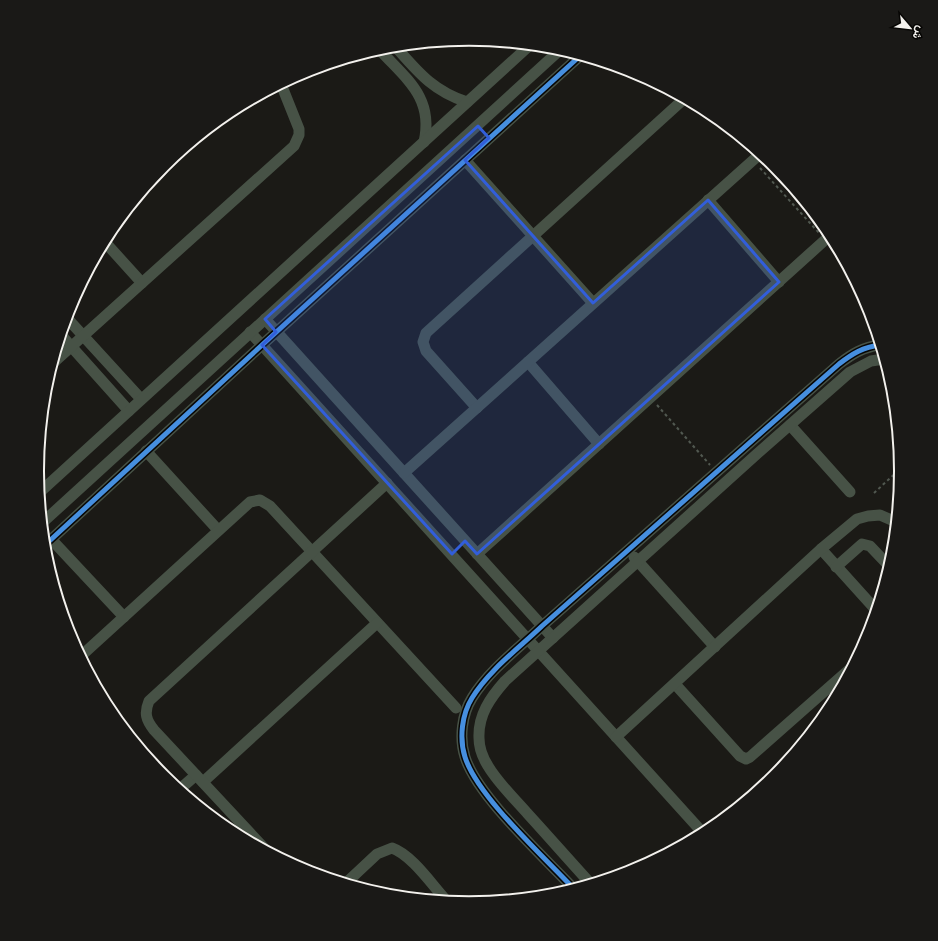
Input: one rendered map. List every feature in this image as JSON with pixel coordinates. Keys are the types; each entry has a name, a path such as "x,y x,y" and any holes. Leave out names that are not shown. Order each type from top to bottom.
{"street":[{"path":"45,488 524,49"},
{"path":"402,51 424,78 436,88 467,102"},
{"path":"384,55 422,99 426,113 427,127 424,142"},
{"path":"47,518 555,55"},
{"path":"50,540 387,230 575,59"},
{"path":"59,358 294,146 299,135 299,129 282,89"},
{"path":"477,408 426,351 424,337 681,102"},
{"path":"478,126 489,138"},
{"path":"404,473 756,158"},
{"path":"465,160 593,303"},
{"path":"708,200 780,282"},
{"path":"376,218 387,230"},
{"path":"477,554 825,240"},
{"path":"109,246 142,283"},
{"path":"265,319 553,638"},
{"path":"71,323 142,399"},
{"path":"250,332 699,828"},
{"path":"65,340 129,410"},
{"path":"569,883 497,807 470,769 463,746 464,719 472,698 491,674 542,626 748,442 852,354 867,346 875,345"},
{"path":"586,879 510,794 488,767 482,754 478,739 479,724 491,697 504,681 850,372 871,361 880,360"},
{"path":"528,362 600,444"},
{"path":"346,438 360,424"},
{"path":"790,425 850,492"},
{"path":"748,442 758,453"},
{"path":"146,451 218,530"},
{"path":"109,461 121,474"},
{"path":"255,839 149,724 146,716 146,708 149,701 387,482"},
{"path":"85,652 250,502 260,500 270,506 456,708"},
{"path":"59,508 71,521"},
{"path":"616,737 857,519 868,516 880,516 891,520"},
{"path":"452,554 465,541"},
{"path":"836,567 862,544 870,546 884,561"},
{"path":"51,545 124,616"},
{"path":"628,550 715,647"},
{"path":"821,550 872,605"},
{"path":"185,786 199,778 377,623"},
{"path":"675,684 740,756 746,759 840,678"},
{"path":"351,879 377,854 392,848 399,850 410,860 442,895"},
{"path":"561,875 574,865"}],"path":[{"path":"761,162 827,243"},
{"path":"650,398 716,471"},
{"path":"874,493 894,475"}],"highlighted area":[{"path":"478,126 489,138 465,160 593,303 708,200 779,282 477,554 465,541 452,554 262,345 276,332 265,319"}],"cycle path":[{"path":"50,540 262,345 576,59"},
{"path":"568,883 512,825 472,773 465,757 462,742 462,726 466,711 472,698 487,678 514,651 839,364 848,357 868,347 875,346"}]}
